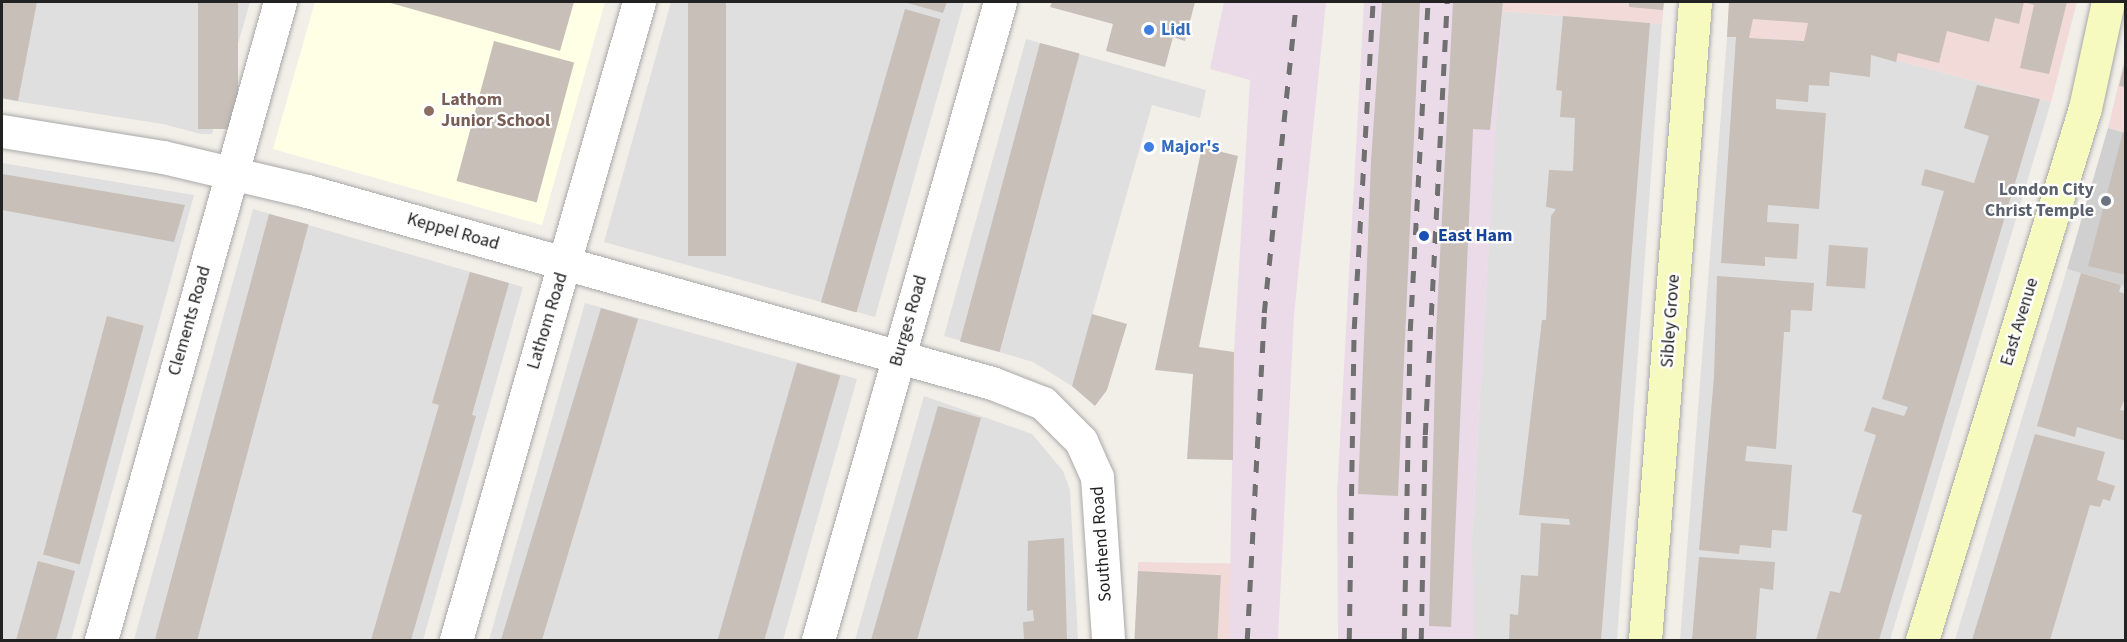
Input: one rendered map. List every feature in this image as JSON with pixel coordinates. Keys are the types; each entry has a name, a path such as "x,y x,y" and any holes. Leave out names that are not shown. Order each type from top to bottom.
{"main road":[{"name":"Sibley Grove","path":"1645,640 1695,2"},
{"name":"East Avenue","path":"1922,640 2084,111 2108,2"}],"street":[{"name":"Clements Road","path":"101,640 280,2"},
{"name":"Lathom Road","path":"456,640 639,2"},
{"name":"Burges Road","path":"818,640 1000,2"},
{"name":"Keppel Road","path":"2,131 163,157 231,174 899,357"},
{"name":"Southend Road","path":"899,357 992,383 1042,403 1081,441 1097,477 1108,640"}],"shaded area":[{"path":"2,2 250,2 212,134 201,134 163,124 2,99"},
{"name":"Lathom Junior School","path":"315,2 605,2 542,225 273,149"},
{"path":"671,2 964,2 875,317 604,242"},
{"path":"1224,2 1326,2 1294,315 1278,640 1229,640 1234,352 1250,80 1210,69"},
{"path":"1364,2 1503,2 1472,537 1474,640 1338,640 1337,494"},
{"path":"1503,2 1664,2 1662,24 1502,11"},
{"path":"1729,2 2077,2 2051,102 1830,42 1727,37"},
{"path":"1502,11 1662,24 1617,640 1472,640 1472,537"},
{"path":"1727,37 1830,42 2051,102 1890,640 1680,640"},
{"path":"1026,39 1206,90 1200,118 1152,105 1072,386 1033,362 944,336"},
{"path":"2125,57 2125,133 2108,128"},
{"name":"London City Christ Temple","path":"2108,128 2125,133 2125,286 2067,269"},
{"path":"2,163 194,195 71,640 2,640"},
{"path":"253,209 523,287 423,640 134,640"},
{"path":"2067,269 2125,286 2125,640 1955,640"},
{"path":"585,303 857,379 783,640 489,640"},
{"path":"924,396 1032,434 1063,471 1070,490 1078,640 855,640"},
{"path":"1138,562 1231,564 1230,640 1137,640"}],"building":[{"path":"2,2 37,2 18,101 2,98"},
{"path":"198,2 238,2 238,129 198,129"},
{"path":"387,2 574,2 560,51"},
{"path":"688,2 726,2 726,256 688,256"},
{"path":"904,2 947,2 943,13"},
{"name":"Lidl","path":"1052,2 1195,2 1185,41 1173,37 1165,67 1106,51 1113,24 1050,7"},
{"path":"1382,2 1420,2 1398,496 1358,494 1371,161"},
{"path":"1453,2 1503,2 1490,130 1473,129 1451,627 1429,626 1436,333"},
{"path":"1629,2 1664,2 1663,10 1629,7"},
{"path":"1729,2 2024,2 2019,24 1995,18 1989,42 1947,31 1939,63 1898,53 1896,62 1871,55 1870,77 1830,72 1829,86 1809,85 1808,102 1776,99 1776,109 1826,113 1819,209 1768,205 1767,222 1799,224 1797,259 1765,257 1765,266 1721,263 1736,37 1727,37","holes":["1753,19 1808,23 1804,41 1749,38"]},
{"path":"2024,2 2067,2 2049,74 2020,68 2034,5"},
{"path":"905,9 941,19 856,312 821,302"},
{"path":"1563,16 1650,23 1601,640 1509,640 1510,614 1518,615 1521,575 1538,576 1541,523 1570,525 1569,519 1519,515 1542,320 1546,320 1551,216 1556,209 1546,207 1549,170 1573,171 1575,118 1560,117 1562,91 1556,90"},
{"path":"494,41 574,62 537,203 456,181"},
{"path":"1040,43 1080,54 1000,352 960,341"},
{"path":"2126,61 2126,87 2119,86"},
{"path":"1977,85 2040,99 1879,640 1816,640 1830,591 1840,593 1862,515 1852,512 1876,435 1864,431 1872,407 1904,416 1908,407 1882,399 1944,191 1921,185 1925,169 1974,183 1989,136 1964,128"},
{"path":"2123,132 2126,133 2126,275 2088,266"},
{"path":"1202,147 1238,156 1199,347 1234,352 1233,460 1187,459 1193,374 1155,370"},
{"path":"2,174 185,205 174,242 2,210"},
{"path":"269,214 309,225 197,640 155,640"},
{"path":"1829,245 1868,248 1865,289 1826,286"},
{"path":"470,272 509,283 472,415 476,416 411,640 371,640 439,405 432,403"},
{"path":"2081,273 2121,285 2119,292 2126,294 2126,396 2120,410 2126,411 2126,441 2077,427 2075,437 2037,426"},
{"path":"1717,276 1814,283 1812,311 1791,310 1790,332 1784,332 1776,449 1747,446 1745,461 1792,465 1787,531 1772,530 1771,548 1740,545 1739,554 1699,550 1714,377"},
{"path":"601,308 638,319 599,451 542,640 501,640"},
{"path":"1092,314 1127,324 1107,390 1095,406 1072,386"},
{"path":"107,316 144,326 80,564 43,555"},
{"path":"797,363 840,375 764,640 718,639"},
{"path":"938,406 981,418 917,640 871,640"},
{"path":"2035,434 2105,452 2097,480 2115,486 2110,501 2103,499 2100,507 2090,505 2050,640 1972,640"},
{"path":"1064,538 1067,640 1024,640 1023,622 1034,621 1033,610 1027,611 1028,541"},
{"path":"1699,557 1775,562 1773,590 1760,588 1756,640 1692,640"},
{"path":"38,561 75,571 62,619 56,640 16,640"},
{"path":"1138,571 1221,575 1217,640 1134,640"}],"railway":[{"path":"1247,640 1264,313 1296,2"},
{"path":"1349,640 1354,329 1373,2"},
{"path":"1404,640 1410,331 1428,2"},
{"path":"1421,640 1425,435 1447,2"}],"place":[{"name":"Lidl","path":"1149,30"},
{"name":"Lathom Junior School","path":"429,111"},
{"name":"Major's","path":"1149,147"},
{"name":"London City Christ Temple","path":"2106,201"},
{"name":"East Ham","path":"1424,236"}]}
